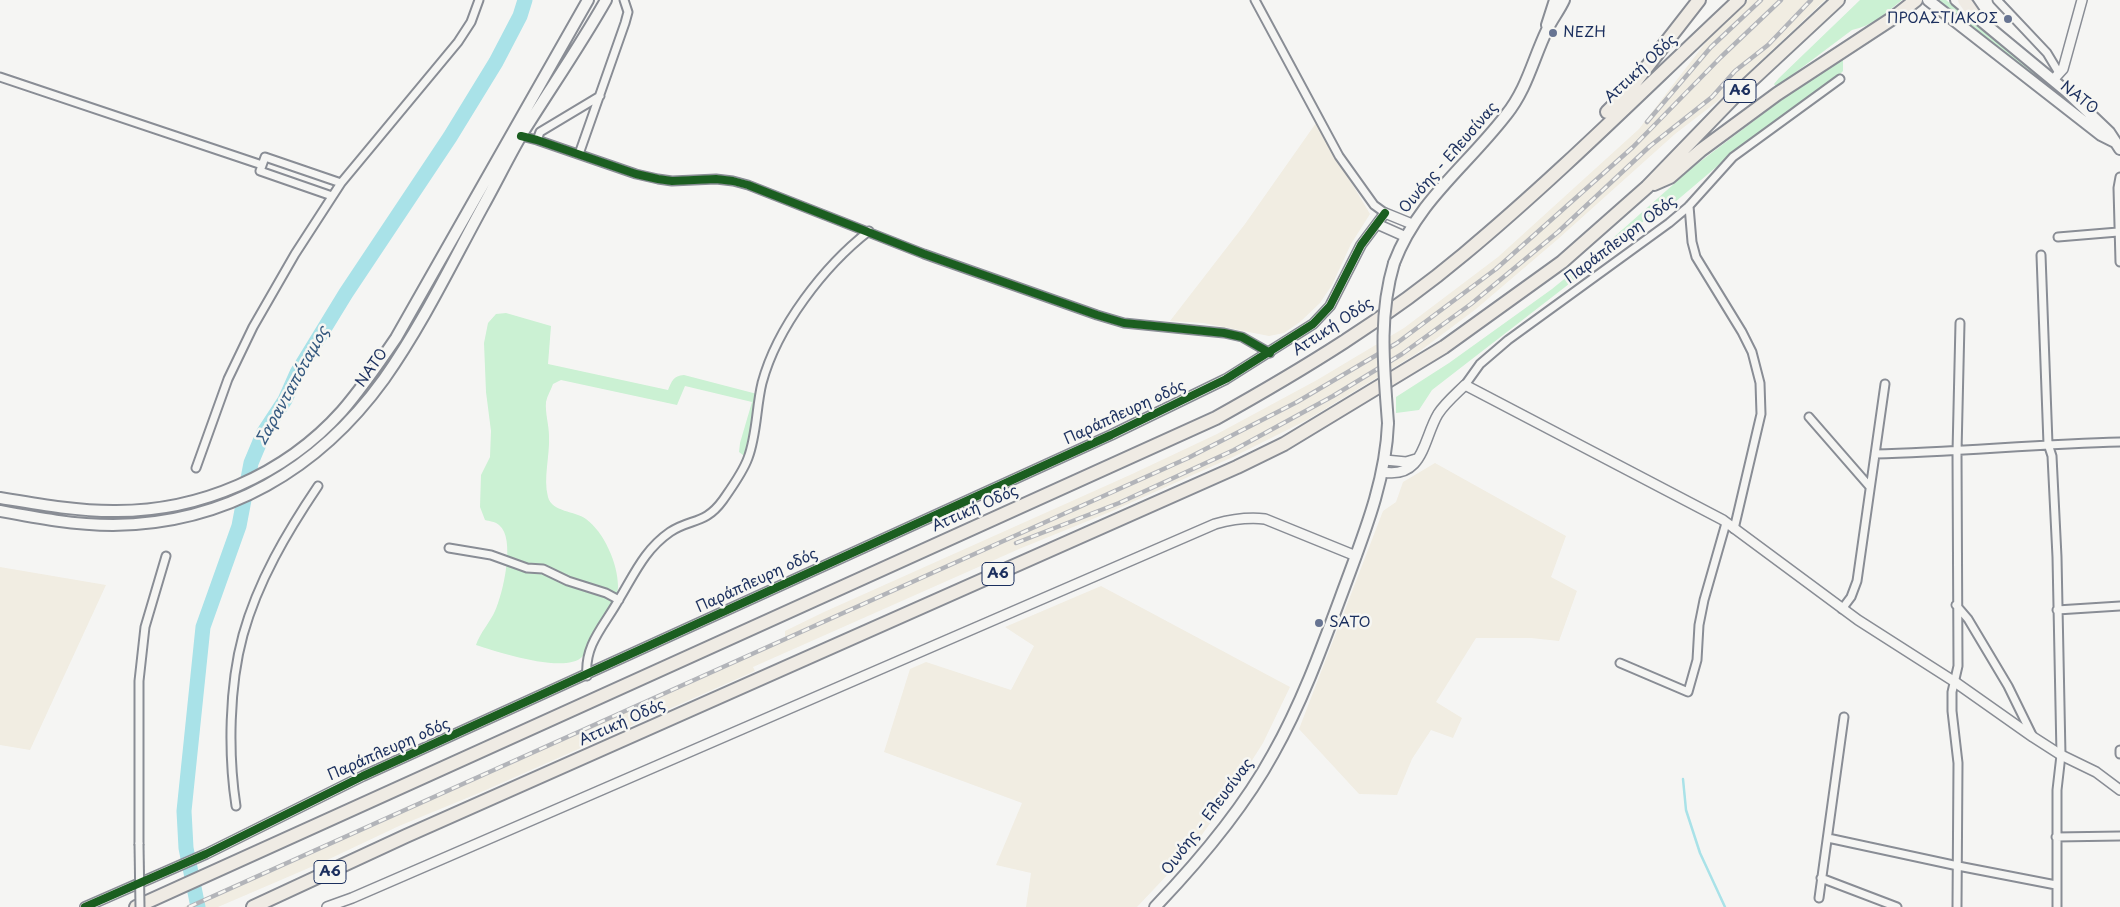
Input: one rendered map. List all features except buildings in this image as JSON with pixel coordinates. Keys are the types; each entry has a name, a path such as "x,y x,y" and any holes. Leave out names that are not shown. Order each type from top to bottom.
{"highway":[{"path":"1554,173 1591,128 1629,90 1699,0"},
{"name":"Αττική Οδός","path":"136,907 1216,418 1264,391 1352,337 1464,254 1554,173 1739,0"},
{"name":"Αττική Οδός","path":"253,907 406,836 1237,468 1284,444 1444,347 1562,262 1647,187 1738,93 1838,0"},
{"path":"1647,187 1670,177 1701,150 1777,94 1893,18 1916,0"},
{"path":"1964,0 1975,16"}],"main road":[{"name":"ΝΑΤΟ","path":"0,498 112,511 146,509 201,499 230,489 301,450 341,412 374,371 396,338 588,0"},
{"name":"ΝΑΤΟ","path":"0,511 55,521 112,525 174,519 206,511 236,500 294,470 310,459 353,418 385,377 409,341 522,136 606,0"},
{"name":"Οινόης - Ελευσίνας","path":"1546,31 1555,0"},
{"name":"Οινόης - Ελευσίνας","path":"1155,907 1207,848 1272,757 1309,678 1356,556 1370,518 1385,460 1388,423 1383,321 1385,299 1394,263 1404,236 1448,179 1486,140 1517,101 1546,31 1564,0"},
{"name":"ΝΑΤΟ","path":"1928,0 2117,146"},
{"name":"ΝΑΤΟ","path":"1956,0 2056,76 2109,132 2117,146"}],"street":[{"path":"196,468 228,380 253,327 332,196 458,42 471,22 479,0"},
{"path":"579,154 625,24 628,12 624,0"},
{"path":"1255,0 1339,156 1374,205 1385,213 1412,224"},
{"path":"1998,0 2047,53 2056,76"},
{"path":"2056,76 2066,59 2082,0"},
{"path":"0,77 261,168 332,196"},
{"name":"Παράπλευρη Οδός","path":"1465,385 1480,364 1508,340 1669,223 1689,206 1734,158 1840,79"},
{"path":"537,140 540,132 600,96"},
{"path":"522,136 636,174 658,179 733,181 869,231 924,254 1124,323 1217,332 1242,337 1270,353"},
{"path":"261,168 265,157 342,183"},
{"path":"2120,177 2118,188 2120,262"},
{"path":"1689,206 1692,242 1696,257 1742,332 1752,352 1760,382 1761,414 1734,529"},
{"name":"Παράπλευρη οδός","path":"85,907 206,854 363,776 587,676 721,612 1128,427 1226,379 1270,353 1313,324 1326,311 1343,284 1361,245 1385,213"},
{"path":"1377,224 1404,236"},
{"path":"587,676 586,665 594,638 619,600 640,562 649,551 671,532 706,518 722,502 748,458 763,381 784,334 828,268 869,231"},
{"path":"2058,237 2118,232"},
{"path":"2041,255 2048,444 2052,456 2057,557 2060,755 2056,837 2057,907"},
{"path":"1957,907 1958,763 1952,711 1952,692 1958,666 1956,605 1960,323"},
{"path":"1842,609 1851,597 1857,581 1885,384"},
{"path":"1383,472 1391,474 1405,471 1419,457 1438,414 1465,385 1726,523 1842,609 1955,682 2060,755 2096,772 2120,790"},
{"path":"1809,417 1870,487"},
{"path":"1874,454 1957,452 2048,444 2120,442"},
{"path":"1385,460 1406,462 1419,457"},
{"path":"236,806 232,783 231,732 236,674 243,636 254,603 274,558 294,522 318,486"},
{"path":"327,907 352,898 1216,524 1251,517 1265,519 1356,556"},
{"path":"1620,663 1688,692 1697,660 1699,625 1704,600 1726,523"},
{"path":"449,548 491,555 527,568 543,569 568,581 606,593 619,600"},
{"path":"140,907 139,682 145,627 166,556"},
{"path":"1956,605 1968,619 2008,686 2033,737"},
{"path":"2057,610 2120,606"},
{"path":"1819,898 1844,717"},
{"path":"2056,837 2120,836"},
{"path":"1828,838 2056,885"},
{"path":"1821,878 1897,907"}],"shaded area":[{"path":"1748,0 1825,0 1718,101 1675,134 1558,239 1476,309 1416,354 1307,420 1233,457 753,667 755,671 479,793 399,826 325,861 218,907 184,907 785,638 785,631 824,612 1130,475 1217,434 1317,380 1404,328 1498,257 1639,129 1706,42"},
{"path":"1316,123 1370,214 1351,244 1332,285 1320,303 1300,322 1284,333 1269,336 1203,323 1170,321 1245,224"},
{"path":"1435,463 1566,536 1551,577 1577,591 1559,641 1531,638 1476,638 1436,702 1462,718 1453,738 1431,730 1412,759 1397,795 1359,794 1299,729 1383,511 1396,502 1403,482"},
{"path":"0,567 106,585 30,750 0,745"},
{"path":"1101,586 1290,687 1263,743 1225,803 1190,851 1137,907 1026,907 1031,873 996,865 1022,803 884,752 910,669 926,662 1011,690 1034,646 1005,627"}],"green space":[{"path":"1860,0 1902,0 1872,22 1852,30 1776,87 1774,84 1779,78"},
{"path":"1937,0 1946,0 2056,88 2052,91"},
{"path":"1843,59 1843,71 1837,77 1747,141 1668,208 1663,204 1600,260 1432,390 1419,410 1396,413 1396,397 1449,363 1552,289 1596,253 1693,167 1792,92"},
{"path":"506,313 551,326 548,364 668,390 675,378 684,375 757,394 751,443 746,454 743,455 739,452 740,443 752,402 685,386 677,405 561,380 553,384 546,402 549,436 546,482 548,497 554,506 581,516 599,532 613,559 618,586 613,602 595,631 585,654 573,662 547,663 476,645 498,603 506,566 507,542 504,532 498,524 485,520 480,507 481,475 490,457 491,431 486,392 484,343 488,323 496,314"}],"waterway":[{"name":"Σαρανταπόταμος","path":"198,907 186,848 184,811 203,627 239,526 251,463 264,432 285,400 297,373 346,293 450,137 496,62 520,16 525,0"},
{"path":"1683,779 1686,810 1700,853 1725,907"}],"railway":[{"path":"1647,122 1711,47 1761,0"},
{"path":"189,907 1188,458 1297,402 1397,343 1496,269 1633,147 1721,57 1781,0"},
{"path":"1016,543 1119,503 1234,450 1333,396 1402,354 1471,304 1558,232 1650,146 1712,97 1735,71 1768,45 1811,0"}],"cycle path":[{"path":"521,136 636,174 658,179 672,181 716,179 748,185 924,254 1097,315 1124,323 1224,333 1242,337 1270,353"},
{"path":"85,907 206,854 363,776 1111,435 1226,379 1313,324 1330,306 1361,245 1385,213"}],"place":[{"name":"ΠΡΟΑΣΤΙΑΚΟΣ","path":"2008,19"},
{"name":"ΝΕΖΗ","path":"1553,33"},
{"name":"SATO","path":"1319,623"}]}
